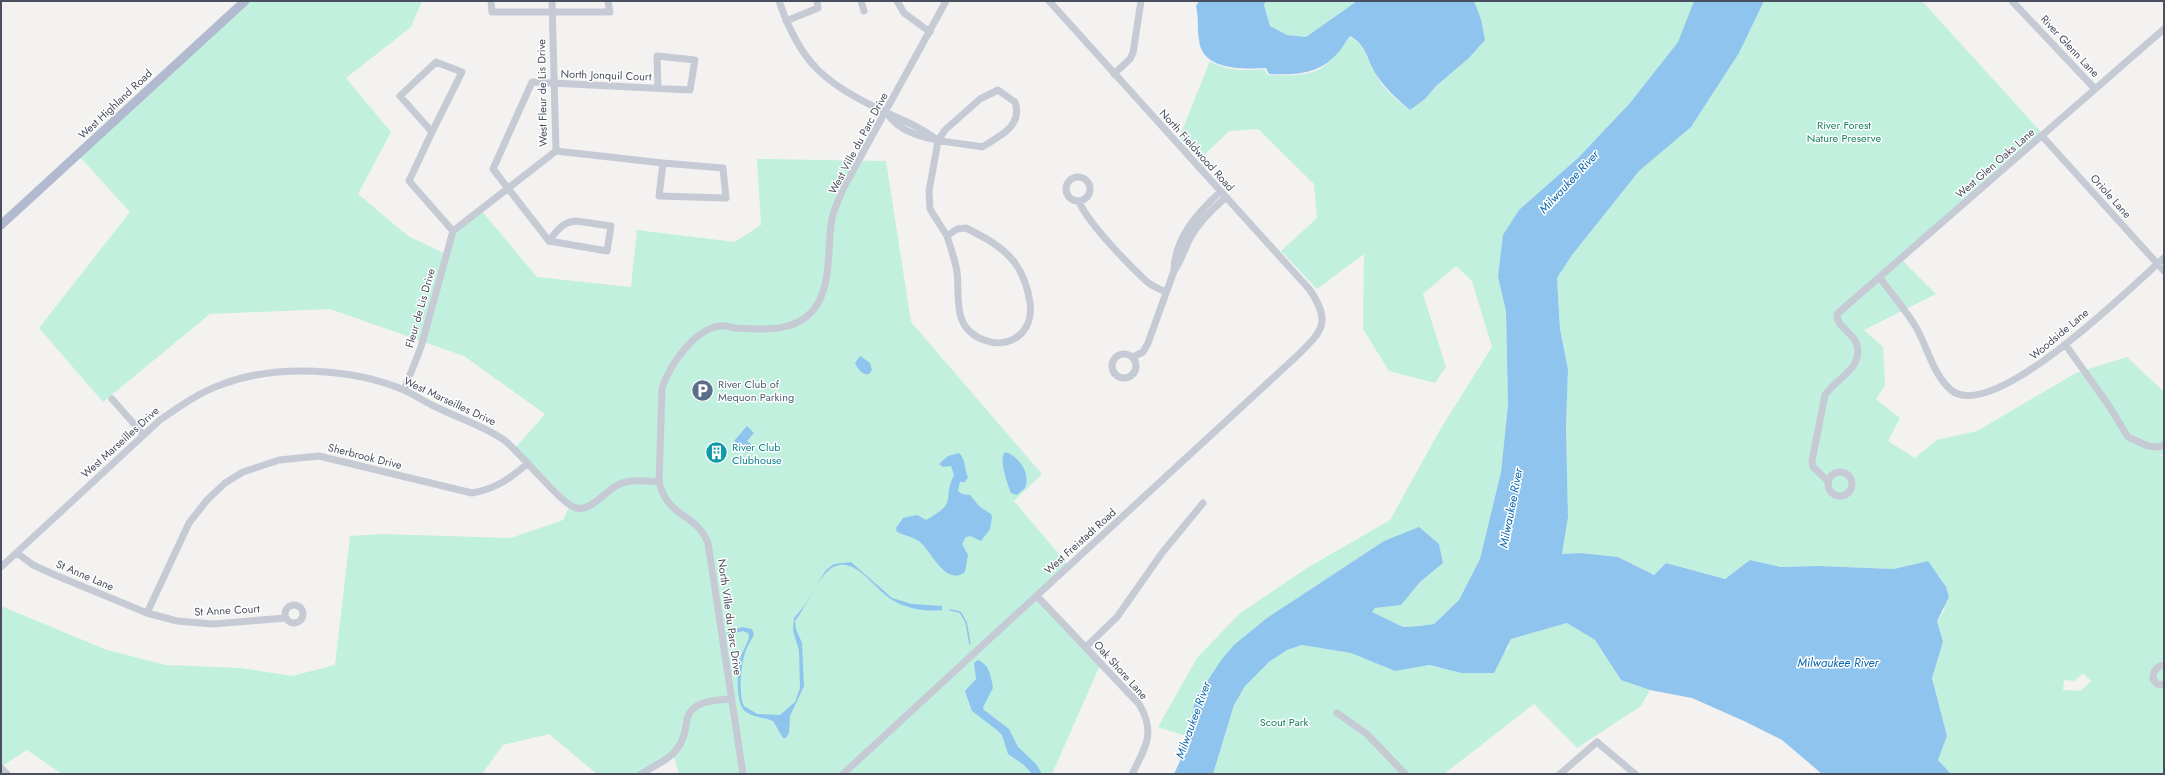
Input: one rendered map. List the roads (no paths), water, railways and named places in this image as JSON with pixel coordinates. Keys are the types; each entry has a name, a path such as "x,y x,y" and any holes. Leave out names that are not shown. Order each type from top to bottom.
{"main road":[{"name":"West Highland Road","path":"1,225 243,1"}],"street":[{"path":"491,1 492,12 610,12 608,1"},
{"name":"West Fleur de Lis Drive","path":"453,231 508,186 556,151 553,84 552,1"},
{"path":"779,1 786,21 808,60 828,79 850,95 915,126 938,141 982,147 1010,128 1014,123 1017,116 1015,102 998,90 980,99 945,130 938,141 932,170 929,197 930,209 947,236 957,272 962,320 979,339 992,343 1003,344 1019,336 1029,318 1030,304 1023,277 1014,263 1004,252 978,232 962,228 957,229 947,236"},
{"path":"786,21 818,8 817,1"},
{"path":"861,1 864,11"},
{"path":"897,1 904,13 930,32"},
{"name":"West Ville du Parc Drive","path":"659,482 662,391 667,373 685,349 706,330 721,326 778,329 794,324 807,315 814,307 823,289 829,258 832,218 844,187 887,113 946,1"},
{"name":"North Fieldwood Road","path":"1049,1 1310,290 1321,306 1322,317"},
{"path":"1114,74 1130,59 1133,53 1141,1"},
{"name":"River Glenn Lane","path":"2012,1 2095,89"},
{"name":"West Glen Oaks Lane","path":"1828,481 1813,467 1812,461 1825,395 1831,386 1848,372 1856,362 1858,353 1856,344 1852,337 1837,319 1839,312 1880,278 2164,29"},
{"name":"North Jonquil Court","path":"508,186 493,169 532,82 658,87 690,90 695,60 657,56 658,87"},
{"path":"432,132 400,96 436,62 462,72 408,181 453,231"},
{"name":"Oriole Lane","path":"2042,136 2164,271"},
{"path":"556,151 723,168 726,198 659,196 663,163"},
{"path":"508,186 549,241 607,251 611,226 576,221 568,222 559,227 549,241"},
{"path":"1132,357 1143,352 1148,343 1174,271 1174,260 1187,237 1204,213 1223,195"},
{"path":"1079,201 1086,216 1140,276 1152,285 1166,292"},
{"name":"Fleur de Lis Drive","path":"404,390 421,347 453,231"},
{"name":"Woodside Lane","path":"1880,278 1915,325 1941,381 1952,391 1963,395 1994,389 2026,374 2065,344 2164,258"},
{"name":"West Freistadt Road","path":"843,774 1298,354 1315,337 1321,327 1322,317"},
{"path":"2065,344 2109,406 2128,437 2148,446 2158,447 2164,445"},
{"name":"West Marseilles Drive","path":"1,568 143,434 186,401 223,384 256,376 295,372 328,372 362,378 404,390 494,434 528,463 571,506 578,508 592,504 611,488 620,484 637,481 659,482"},
{"path":"112,399 143,434"},
{"name":"Sherbrook Drive","path":"147,613 189,523 207,500 225,483 243,472 279,460 319,456 472,492 486,490 499,485 528,463"},
{"name":"North Ville du Parc Drive","path":"659,482 662,496 667,502 698,526 708,543 743,774"},
{"path":"1086,647 1117,618 1162,553 1203,503"},
{"name":"St Anne Lane","path":"17,553 38,568 147,613"},
{"name":"Oak Shore Lane","path":"1037,596 1139,704 1148,723 1148,739 1132,774"},
{"name":"St Anne Court","path":"147,613 195,623 213,624 286,618"},
{"path":"2164,665 2160,665 2154,671 2153,679 2157,684 2164,685"},
{"path":"641,774 676,750 686,731 688,714 695,707 712,700 731,698"},
{"path":"1337,712 1367,734 1405,774"},
{"path":"1560,774 1597,742 1635,774"},
{"path":"1,768 7,774"}],"water":[{"path":"1199,1 1266,1 1264,5 1270,26 1287,35 1306,37 1357,1 1474,1 1481,19 1485,40 1469,58 1436,86 1425,99 1410,110 1392,94 1381,81 1360,44 1350,36 1338,53 1326,64 1303,73 1269,74 1266,68 1235,68 1215,63 1208,58 1202,50 1199,40 1196,6"},
{"name":"Milwaukee River","path":"1694,1 1764,1 1739,53 1691,127 1639,171 1572,255 1557,278 1560,329 1568,369 1566,427 1568,517 1562,554 1581,553 1618,557 1654,575 1666,563 1725,579 1750,560 1781,567 1818,566 1894,569 1928,561 1946,587 1949,597 1937,621 1943,642 1932,678 1947,736 1938,760 1951,774 1822,774 1782,740 1744,721 1692,698 1650,690 1621,680 1595,640 1567,623 1511,639 1494,673 1461,673 1430,665 1395,671 1351,653 1302,645 1287,650 1269,662 1245,686 1234,705 1213,774 1174,774 1180,761 1196,698 1222,659 1234,645 1267,618 1384,541 1419,527 1439,544 1443,563 1420,582 1401,605 1375,608 1372,612 1403,627 1420,626 1434,624 1459,600 1480,559 1501,472 1508,405 1506,311 1498,277 1503,235 1519,210 1579,157 1630,103 1678,42"},
{"path":"860,356 870,363 872,370 869,374 862,373 855,363"},
{"path":"747,426 754,433 747,441 753,446 747,453 734,441"},
{"path":"1005,452 1015,457 1025,471 1025,488 1017,495 1011,493 1006,478 1003,466 1003,455"},
{"path":"959,453 963,458 968,477 965,482 960,482 958,491 962,494 970,495 979,506 991,514 992,518 990,529 981,541 970,536 966,537 962,544 968,555 965,572 958,575 952,575 940,566 920,542 914,538 897,532 896,528 903,518 917,515 926,520 943,509 948,500 950,484 954,475 951,466 943,467 939,464 948,456"},
{"path":"851,562 892,598 912,604 942,606 942,610 930,611 899,604 886,596 863,574 847,565 838,565 829,570 820,580 795,621 796,629 802,643 804,686 790,716 789,733 786,738 783,738 773,721 753,715 746,712 742,708 738,695 738,671 740,659 749,636 748,633 743,631 727,635 726,633 742,627 752,629 754,634 744,656 742,670 741,694 744,706 757,714 780,715 795,702 800,688 799,650 793,631 794,618 804,606 826,570 834,564"},
{"path":"978,660 987,668 991,676 993,688 983,707 984,710 1009,729 1018,747 1036,764 1042,774 1032,774 1024,765 1008,754 1002,735 972,711 965,691 976,679 974,663"}],"waterway":[{"path":"950,610 960,612 966,622 970,644"}],"place":[{"name":"River Club of Mequon Parking","path":"702,390"},
{"name":"River Club Clubhouse","path":"716,453"}],"park label":[{"name":"River Forest Nature Preserve","path":"1844,131"},
{"name":"Scout Park","path":"1284,722"}]}
